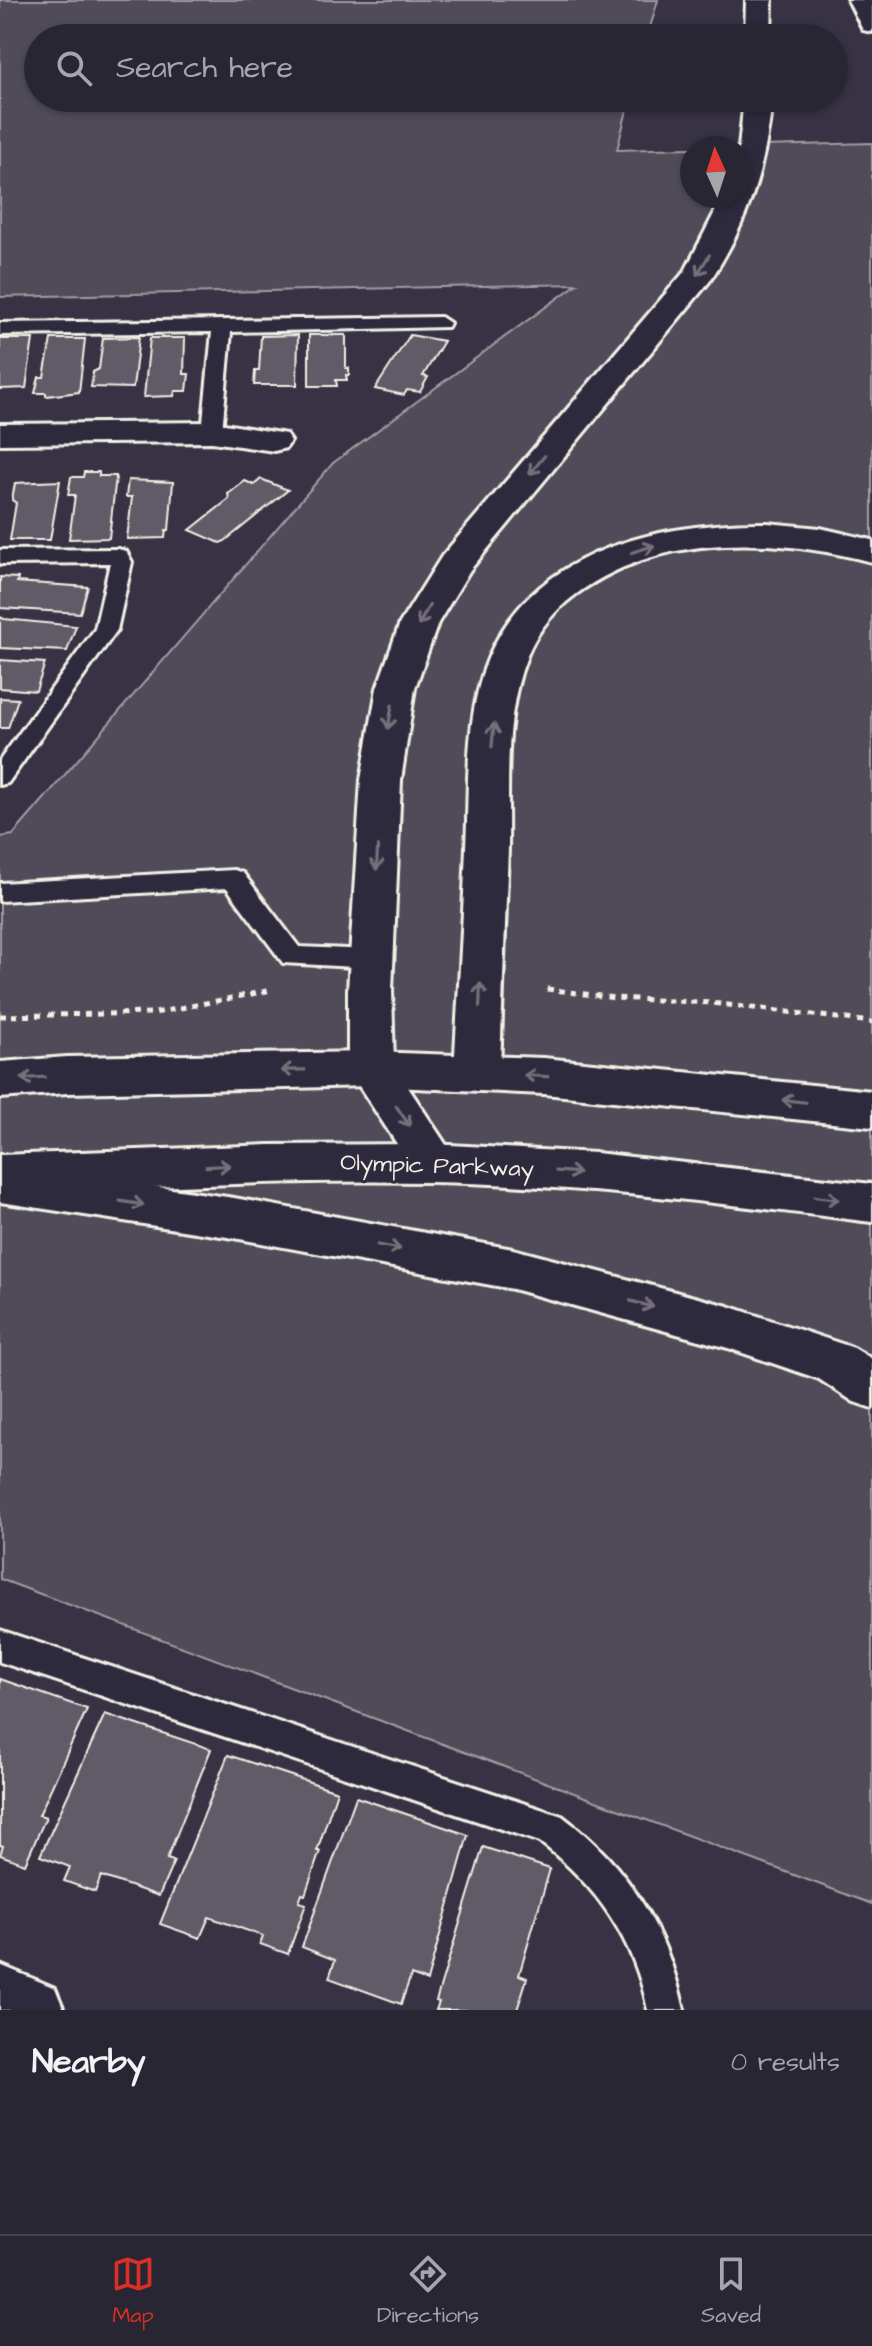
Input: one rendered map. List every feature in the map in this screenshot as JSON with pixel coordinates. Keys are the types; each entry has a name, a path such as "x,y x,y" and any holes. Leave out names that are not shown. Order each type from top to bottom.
{"main road":[{"path":"758,24 759,0"},
{"path":"861,0 872,24"},
{"path":"752,151 757,112"},
{"path":"435,1163 371,1069 372,959 381,780 388,723 406,655 419,623 445,578 476,537 698,275 732,208"},
{"path":"0,434 212,432 274,441"},
{"path":"477,1073 494,719 502,675 521,630 556,591 576,577 648,546 704,536 767,534 834,541 872,551"},
{"path":"0,1080 67,1075 371,1069 477,1073 712,1092 872,1109"},
{"name":"Olympic Parkway","path":"0,1174 307,1162 435,1163 692,1181 872,1203"},
{"path":"0,1183 234,1218 513,1269 728,1327 836,1363 872,1386"},
{"path":"0,1996 33,2010"}],"lane":[{"path":"0,329 441,323"},
{"path":"212,432 222,326"},
{"path":"0,557 118,556 121,562 106,630 0,777"},
{"path":"0,892 234,879 292,956 372,959"},
{"path":"0,1646 550,1828 598,1866 625,1903 644,1934 662,1986 666,2010"}],"path":[{"path":"547,989 615,998 711,1003 872,1022"},
{"path":"0,1016 155,1013 272,990"}],"shaded area":[{"path":"0,0 658,0 651,24 24,24 24,112 626,112 617,150 680,148 680,208 752,208 752,146 872,143 872,1904 0,1579 0,837 13,835 333,463 577,284 0,297"}],"building":[{"path":"298,335 297,385 254,385 255,371 259,371 261,336"},
{"path":"309,335 346,335 347,380 336,380 337,386 309,386"},
{"path":"410,335 444,341 423,376 428,377 420,392 407,390 404,395 375,389"},
{"path":"139,337 133,388 91,387 93,372 99,369 103,338"},
{"path":"150,338 185,338 184,374 189,374 187,391 175,391 174,396 144,397"},
{"path":"0,339 33,339 26,388 0,389"},
{"path":"51,339 85,339 79,392 46,396 46,393 35,393 39,377 44,377"},
{"path":"84,472 116,476 109,538 69,539 75,495 68,495 71,477 83,477"},
{"path":"261,479 288,490 225,541 220,543 190,530 229,499 228,494 245,481 254,485"},
{"path":"128,480 173,482 169,530 166,530 165,538 127,539 132,497 126,497"},
{"path":"60,481 50,540 10,540 16,503 12,500 15,483"},
{"path":"0,577 18,578 17,582 88,587 80,613 0,608"},
{"path":"0,617 76,626 67,651 0,648"},
{"path":"0,660 45,663 36,691 0,688"},
{"path":"0,698 18,699 8,728 0,728"},
{"path":"0,1679 87,1709 39,1815 46,1817 25,1864 0,1855 3,1846 0,1845"},
{"path":"105,1714 211,1749 167,1859 174,1861 159,1896 101,1876 95,1892 64,1881 70,1867 40,1856"},
{"path":"228,1755 337,1791 305,1895 302,1894 299,1902 306,1904 288,1954 260,1944 263,1936 209,1917 200,1938 160,1924"},
{"path":"356,1797 468,1835 427,1981 411,1975 401,2004 329,1978 335,1960 302,1947"},
{"path":"483,1847 550,1869 519,1975 527,1978 517,2010 436,2010 439,2002 436,2001"}]}
